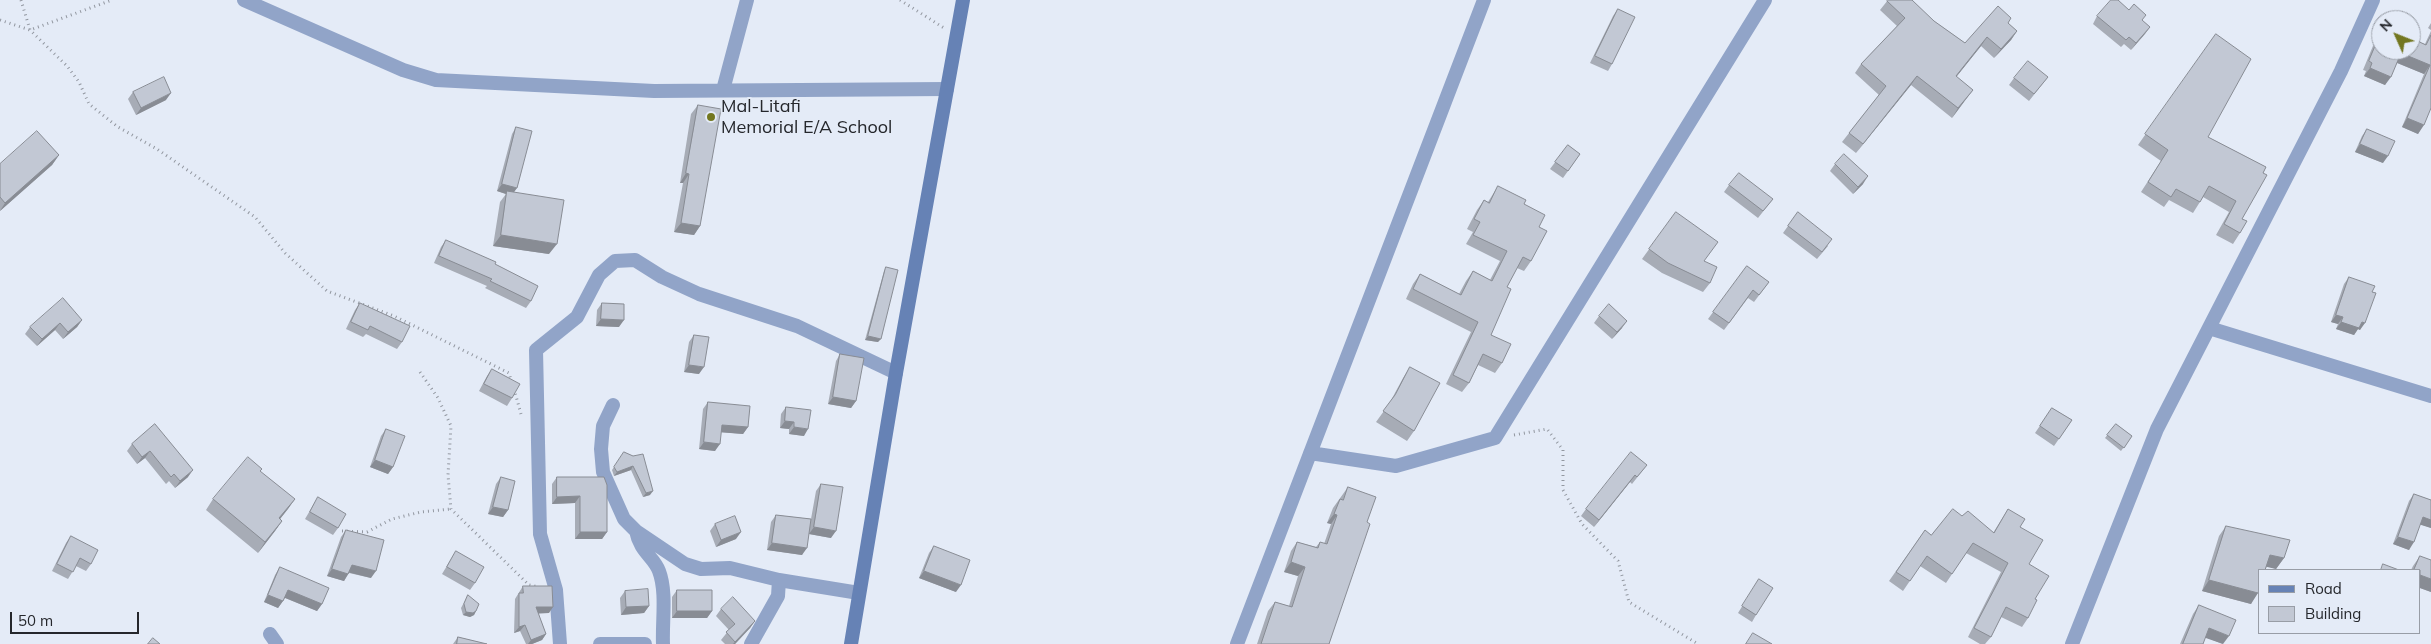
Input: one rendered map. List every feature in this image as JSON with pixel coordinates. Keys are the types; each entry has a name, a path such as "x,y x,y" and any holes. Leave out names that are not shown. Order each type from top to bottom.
{"main road":[{"path":"851,644 896,372 963,0"}],"street":[{"path":"244,0 403,70 436,80 654,91 947,89"},
{"path":"723,90 748,0"},
{"path":"1237,644 1484,0"},
{"path":"1310,453 1396,466 1495,438 1765,0"},
{"path":"2072,644 2157,429 2341,71 2373,0"},
{"path":"560,644 556,590 540,534 536,350 577,317 600,275 615,261 635,260 662,277 699,294 797,326 896,372"},
{"path":"2209,328 2431,396"},
{"path":"613,405 604,426 601,449 603,472 624,519 636,531 685,564 701,569 730,568 778,580 859,593"},
{"path":"636,531 645,553 659,570 663,598 663,644"},
{"path":"751,644 778,596 778,580"},
{"path":"600,644 645,644"}],"path":[{"path":"22,0 30,30"},
{"path":"30,30 112,0"},
{"path":"900,0 956,35"},
{"path":"0,20 30,30 67,66 79,82 89,104 118,127 157,149 255,217 285,253 327,291 394,316 509,373 522,418"},
{"path":"420,372 438,398 451,426 448,475 451,509 529,585 556,590"},
{"path":"1495,438 1547,429 1563,450 1563,490 1582,524 1618,561 1629,602 1698,644"},
{"path":"342,531 367,532 392,519 421,512 451,509"}],"building":[{"path":"1888,0 1912,0 1934,21 1965,43 1998,6 2011,18 2008,23 2017,31 2001,49 1987,37 1956,76 1973,90 1958,108 1917,76 1863,144 1849,133 1886,86 1861,64 1905,18"},
{"path":"2111,0 2118,0 2129,10 2134,4 2146,15 2142,20 2150,27 2136,43 2129,37 2126,40 2097,16"},
{"path":"1618,9 1635,17 1612,64 1595,56"},
{"path":"2216,34 2251,59 2208,137 2266,167 2263,173 2267,175 2242,219 2247,221 2240,233 2224,224 2236,201 2209,186 2200,202 2176,189 2171,197 2148,182 2168,150 2145,134"},
{"path":"2431,35 2431,108 2424,125 2407,118 2430,65 2418,60 2421,60 2421,43 2426,45"},
{"path":"2371,56 2371,60 2398,60 2391,77 2370,68 2372,63 2369,61"},
{"path":"2028,61 2048,77 2034,94 2014,78"},
{"path":"164,77 171,93 141,108 133,92"},
{"path":"698,105 721,109 700,226 681,223 689,174 686,173"},
{"path":"516,127 532,131 517,188 502,184"},
{"path":"2367,129 2395,141 2388,156 2360,144"},
{"path":"37,131 59,155 5,203 0,197 0,164"},
{"path":"1568,145 1580,154 1568,171 1555,162"},
{"path":"1844,154 1868,176 1858,187 1835,164"},
{"path":"1739,173 1773,199 1763,211 1729,185"},
{"path":"1498,186 1526,200 1524,204 1545,215 1539,227 1547,231 1531,261 1523,257 1507,287 1511,289 1491,335 1511,344 1502,363 1483,354 1469,383 1453,375 1478,322 1413,289 1420,274 1461,295 1473,271 1492,281 1507,251 1473,235 1480,222 1474,219 1484,200 1489,203"},
{"path":"507,191 564,200 557,244 501,235"},
{"path":"1676,212 1718,242 1704,261 1717,267 1710,283 1668,263 1649,249"},
{"path":"1798,212 1832,239 1822,252 1788,226"},
{"path":"446,240 496,262 495,264 538,286 531,301 490,281 492,279 439,256"},
{"path":"1747,266 1769,282 1759,295 1753,290 1729,323 1713,312"},
{"path":"886,267 898,270 881,339 868,336"},
{"path":"2349,277 2375,286 2372,292 2376,293 2365,323 2362,322 2359,328 2341,322 2343,317 2336,315"},
{"path":"63,298 82,320 68,332 60,323 42,339 30,327"},
{"path":"360,303 410,326 402,342 370,326 368,330 351,322"},
{"path":"602,303 624,304 624,320 601,319"},
{"path":"1609,304 1627,321 1617,332 1599,316"},
{"path":"694,335 709,337 704,367 689,365"},
{"path":"840,354 864,358 856,401 833,397"},
{"path":"1410,367 1440,383 1414,431 1383,411 1395,395"},
{"path":"492,369 520,384 512,398 484,384"},
{"path":"708,402 750,406 748,427 722,425 720,444 704,442"},
{"path":"786,407 811,410 808,429 794,427 794,422 785,421"},
{"path":"2052,408 2072,420 2059,439 2040,426"},
{"path":"155,424 193,470 180,481 174,474 171,477 150,451 142,457 132,444"},
{"path":"2116,424 2132,436 2124,448 2107,435"},
{"path":"386,429 405,436 393,467 375,460"},
{"path":"624,452 633,456 643,454 653,491 646,493 633,466 617,472 614,467"},
{"path":"1631,452 1647,465 1637,477 1635,475 1599,520 1586,509"},
{"path":"248,457 262,469 260,471 295,499 279,518 282,521 265,542 213,499"},
{"path":"501,477 515,481 508,510 493,507"},
{"path":"557,477 604,477 607,485 607,532 580,532 580,496 557,497"},
{"path":"821,484 843,487 836,531 814,527"},
{"path":"1348,487 1376,497 1367,522 1370,524 1329,644 1261,644 1275,602 1292,607 1305,567 1291,562 1297,542 1318,548 1320,542 1327,544 1337,515 1334,514 1340,499 1343,500"},
{"path":"2414,494 2431,500 2431,520 2423,517 2414,542 2398,537"},
{"path":"318,497 346,514 338,528 310,512"},
{"path":"1953,509 1962,516 1968,511 1994,533 2008,509 2025,519 2020,527 2043,540 2029,564 2049,576 2035,599 2037,600 2028,618 2006,607 1991,637 1974,628 2008,563 1973,543 1952,574 1927,556 1910,581 1896,572 1925,530 1931,535"},
{"path":"776,515 811,519 807,548 772,543"},
{"path":"735,516 741,532 721,540 715,524"},
{"path":"2226,526 2290,540 2284,558 2270,555 2265,569 2258,569 2258,593 2209,580"},
{"path":"346,530 384,540 376,571 352,565 348,574 332,569"},
{"path":"71,536 98,550 91,564 80,558 73,572 57,564"},
{"path":"934,546 970,560 961,585 924,571"},
{"path":"456,551 484,567 475,583 447,567"},
{"path":"2420,556 2431,560 2431,579 2421,575 2421,569 2414,569"},
{"path":"2383,564 2396,569 2381,569"},
{"path":"280,567 329,588 322,604 288,590 283,601 268,595"},
{"path":"1759,579 1773,588 1756,615 1742,606"},
{"path":"523,586 552,586 553,607 536,607 546,634 531,640 525,625 519,627 519,593 523,593"},
{"path":"648,589 649,606 626,607 625,591"},
{"path":"677,590 712,590 712,611 677,611"},
{"path":"468,595 479,604 473,613 466,612 464,604"},
{"path":"733,597 755,621 735,642 726,632 735,624 721,609"},
{"path":"2199,605 2236,620 2229,636 2209,628 2203,644 2183,644"},
{"path":"1753,633 1772,644 1746,644"},
{"path":"458,637 487,644 457,644"},
{"path":"153,638 160,644 148,644"}],"place":[{"name":"Mal-Litafi Memorial E/A School","path":"711,117"}]}
